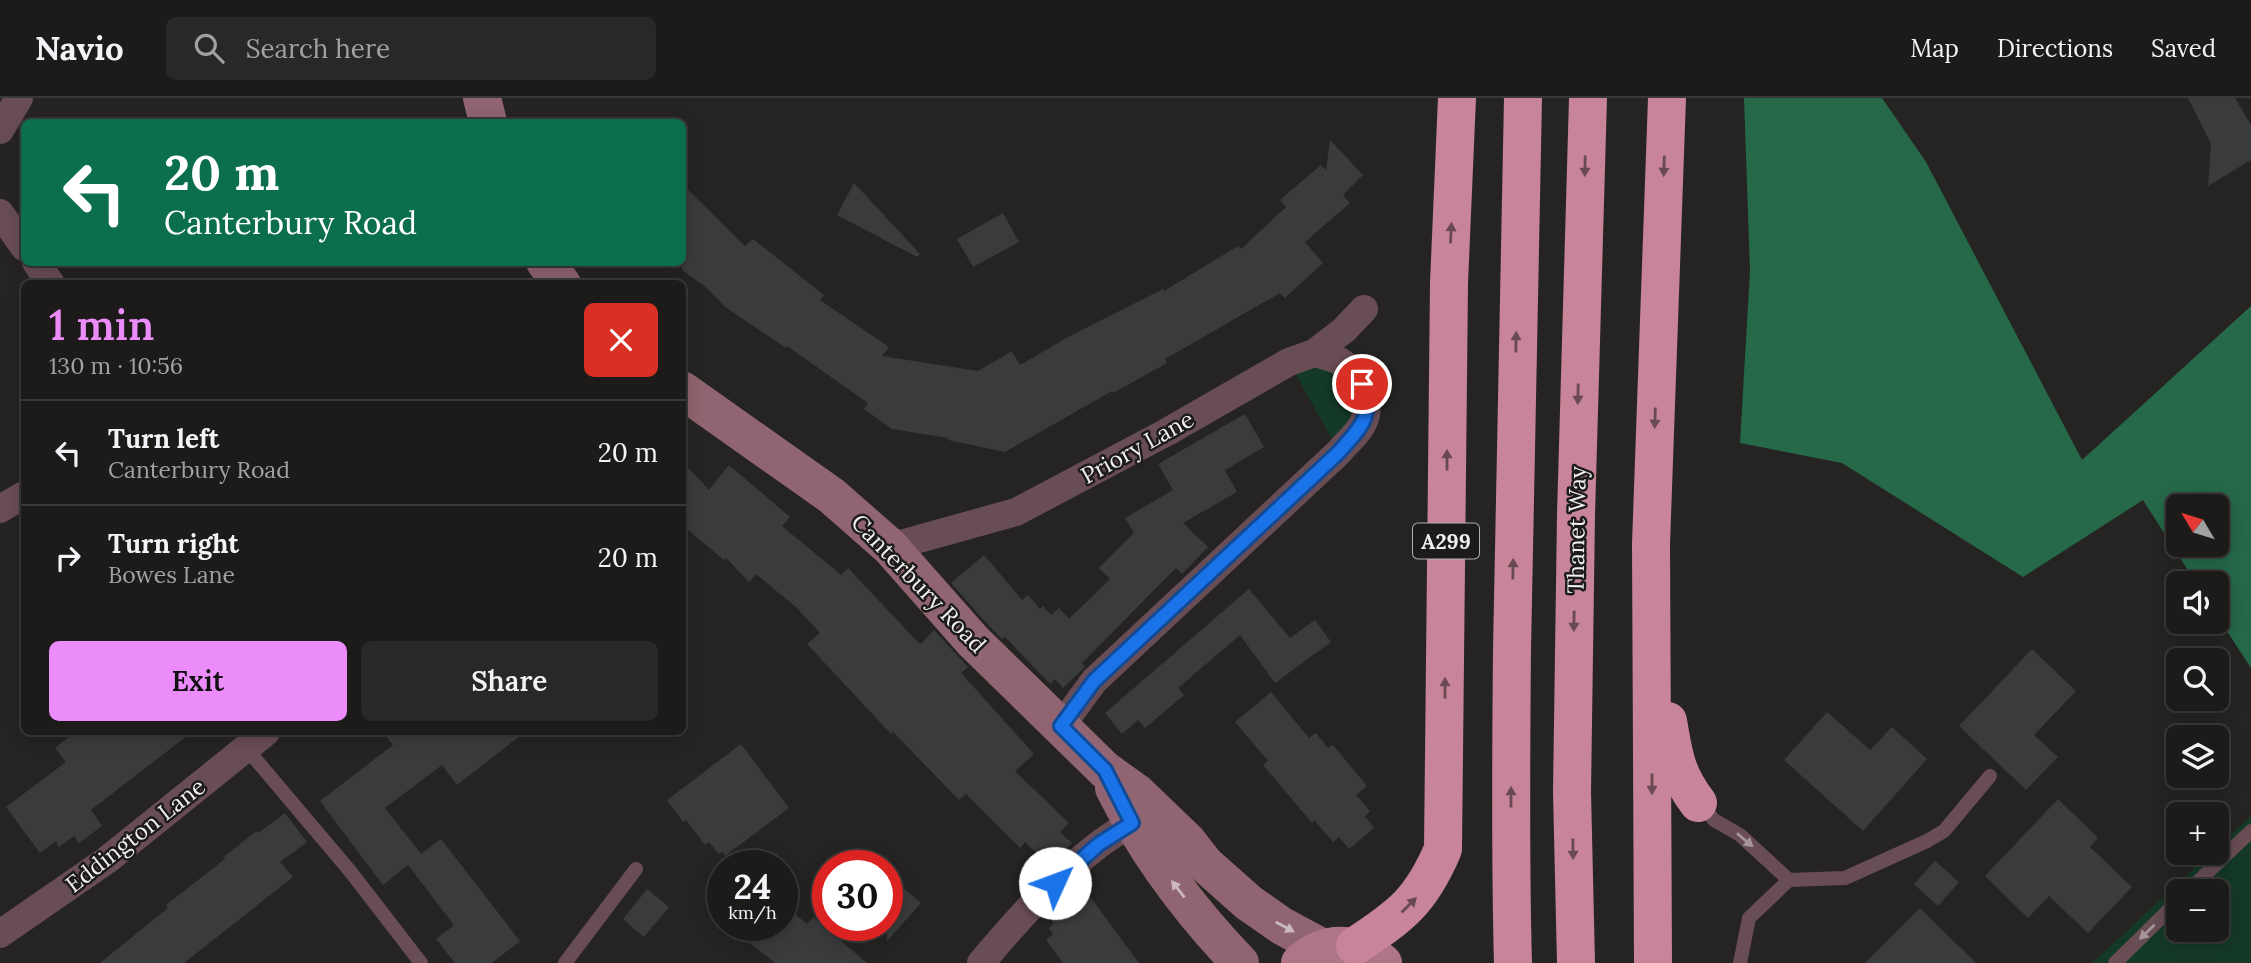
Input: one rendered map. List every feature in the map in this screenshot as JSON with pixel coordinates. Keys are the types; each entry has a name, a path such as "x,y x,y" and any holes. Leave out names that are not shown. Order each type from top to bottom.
{"highway":[{"name":"A299","path":"1340,955 1389,923 1411,903 1427,885 1443,849 1448,284 1457,98"},
{"name":"A299","path":"1513,963 1510,880 1516,318 1523,98"},
{"name":"Thanet Way","path":"1576,963 1573,709 1579,365 1588,98"},
{"path":"1653,963 1651,544 1667,98"},
{"path":"1650,626 1675,762 1684,785 1698,803"}],"main road":[{"path":"482,98 487,119"},
{"path":"548,266 559,280"},
{"name":"Canterbury Road","path":"686,393 832,496 890,547 973,641 1105,770 1142,817 1171,881 1220,943 1240,963"},
{"name":"Canterbury Road","path":"1142,817 1187,841 1205,864 1249,903 1282,926 1340,955"}],"street":[{"path":"0,130 19,98"},
{"path":"0,213 21,243"},
{"name":"Priory Lane","path":"890,547 1016,512 1167,432 1289,362 1314,354 1344,330 1364,309"},
{"path":"1061,726 1094,681 1339,452 1363,423 1368,402 1362,384 1344,364 1330,357 1314,354"},
{"path":"0,509 21,497"},
{"name":"Eddington Lane","path":"0,934 100,865 256,740"},
{"path":"981,963 1020,916 1072,867 1099,844 1142,817"}],"lane":[{"path":"256,740 350,872 421,963"},
{"path":"1740,963 1749,918 1789,880 1845,878 1927,841 1944,831 1990,776"},
{"path":"1698,803 1714,820 1740,835 1789,880"},
{"path":"2201,879 2251,831"},
{"path":"565,963 636,869"},
{"path":"2115,963 2166,913"}],"green space":[{"path":"1744,98 1882,98 1926,162 2082,460 2251,306 2251,668 2229,634 2229,571 2188,571 2179,557 2230,556 2230,494 2166,494 2166,536 2143,500 2023,577 1842,463 1740,443 1750,271"},
{"path":"1314,353 1362,384 1339,452 1289,362"},
{"path":"2251,816 2251,963 2092,963 2166,895 2166,942 2229,942 2229,879 2183,879 2198,865 2229,865 2229,836"}],"building":[{"path":"2188,98 2235,98 2251,125 2251,160 2208,186 2211,144"},
{"path":"1330,140 1363,175 1343,195 1350,203 1305,242 1323,263 1285,298 1280,293 1165,359 1167,363 1005,452 948,438 892,429 864,409 868,403 787,346 786,348 725,307 707,288 682,270 682,266 686,266 686,188 745,246 753,239 824,295 820,300 889,347 882,356 978,371 1012,351 1020,365 1068,337 1163,289 1164,291 1238,246 1241,249 1286,207 1280,200 1321,165 1326,170"},
{"path":"854,183 920,254 917,257 837,215"},
{"path":"1003,213 1019,242 973,267 957,239"},
{"path":"1245,414 1264,447 1225,470 1237,492 1183,523 1208,547 1182,574 1176,568 1082,663 1085,667 1063,688 1055,679 1050,684 1005,637 1002,639 951,583 984,555 1022,600 1028,595 1040,609 1043,606 1051,615 1059,608 1069,619 1110,579 1099,568 1134,533 1125,518 1173,490 1158,464"},
{"path":"686,465 709,490 729,465 790,517 782,526 841,575 848,568 917,641 921,644 934,630 968,667 961,673 1034,754 1015,771 1069,823 1060,832 1072,843 1049,865 1025,842 1020,848 966,794 959,800 893,732 891,734 807,644 820,633 797,608 756,574 749,582 726,558 724,560 686,528"},
{"path":"1249,589 1290,638 1315,620 1331,642 1275,683 1240,635 1178,688 1184,695 1145,728 1138,720 1122,734 1105,713"},
{"path":"2032,649 2076,691 2034,735 2058,757 2026,790 1959,726"},
{"path":"1271,692 1309,738 1316,733 1328,748 1333,745 1367,786 1356,795 1370,811 1365,816 1374,828 1349,849 1339,837 1333,842 1314,820 1312,823 1263,765 1268,761 1235,722"},
{"path":"1827,712 1870,750 1892,727 1927,759 1863,831 1784,760"},
{"path":"71,735 188,735 91,810 102,826 79,843 74,836 59,847 56,841 40,853 6,807 66,762 55,748"},
{"path":"385,735 521,735 457,785 442,765 385,808 421,854 441,839 520,941 492,963 455,963 436,939 454,925 408,865 383,885 320,801 393,745"},
{"path":"741,744 789,808 733,850 716,850 709,842 705,845 667,800"},
{"path":"2058,799 2098,838 2090,847 2132,887 2088,933 2049,896 2028,918 1985,876"},
{"path":"285,813 307,842 280,862 293,877 184,963 100,963 256,831 258,833"},
{"path":"1935,861 1959,882 1938,906 1914,884"},
{"path":"903,888 921,903 903,923"},
{"path":"647,889 669,907 644,937 623,919"},
{"path":"1078,893 1085,902 1091,898 1139,963 1063,963 1046,940 1053,934 1049,928 1054,924 1047,915"},
{"path":"1920,908 1976,963 1865,963"},
{"path":"798,916 807,924 812,918 812,941 841,941 867,963 775,963 750,943 798,941"}],"route":[{"path":"1055,883 1099,844 1132,823 1105,770 1061,726 1094,681 1339,452 1363,423 1368,402 1362,384"}]}
